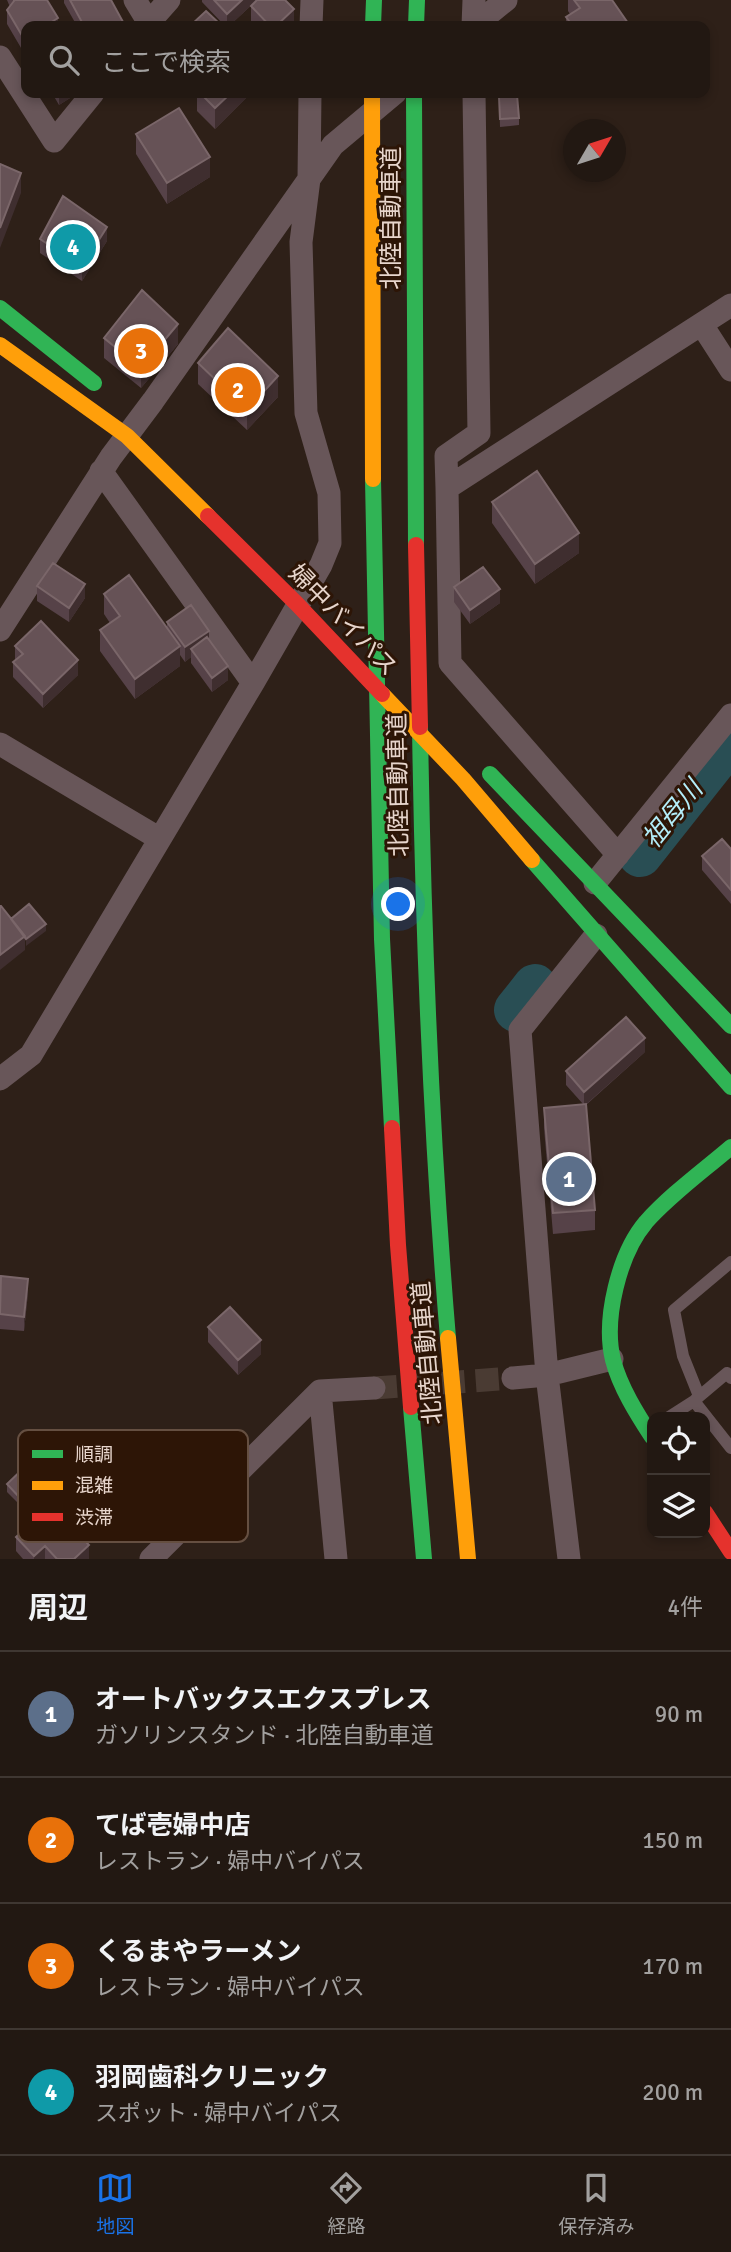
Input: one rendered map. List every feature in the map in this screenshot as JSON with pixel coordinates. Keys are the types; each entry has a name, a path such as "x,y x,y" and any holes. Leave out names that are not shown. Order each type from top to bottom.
{"highway":[{"path":"373,21 374,0"},
{"path":"416,21 417,0"},
{"name":"北陸自動車道","path":"372,98 372,435 382,939 398,1245 424,1559"},
{"name":"北陸自動車道","path":"414,98 414,435 424,958 438,1219 468,1559"},
{"path":"0,308 108,394"},
{"name":"婦中バイパス","path":"0,345 136,423 297,604 463,779 731,1087"},
{"name":"婦中バイパス","path":"358,634 434,714"},
{"path":"481,764 731,1026"},
{"path":"647,1430 612,1359 612,1300 628,1247 646,1222 731,1147"},
{"path":"710,1520 731,1552"}],"street":[{"path":"135,0 146,21"},
{"path":"151,21 169,0"},
{"path":"311,21 312,0"},
{"path":"473,21 474,0"},
{"path":"479,21 506,0"},
{"path":"0,57 21,90"},
{"path":"26,98 54,141 89,98"},
{"path":"0,1079 31,1055 253,683 310,585 330,542 329,493 306,413 301,242 309,178 310,98"},
{"path":"0,630 101,471 309,178 334,145 390,98"},
{"path":"474,98 479,433 446,456 450,663 618,855"},
{"path":"447,488 731,305"},
{"path":"702,325 731,370"},
{"path":"101,471 253,683"},
{"path":"595,883 731,715"},
{"path":"0,744 160,839"},
{"path":"569,1559 547,1375 520,1030 596,935"},
{"path":"513,1378 547,1375 612,1359"},
{"path":"248,1463 320,1391 374,1388"},
{"path":"320,1391 335,1559"},
{"path":"151,1559 168,1542"}],"lane":[{"path":"731,1262 674,1310 683,1356 697,1398 731,1448"},
{"path":"676,1412 727,1373 731,1378"}],"building":[{"path":"47,0 58,18 53,21 21,21 21,34 7,10 14,1"},
{"path":"70,0 111,0 122,21 81,21"},
{"path":"214,0 242,0 227,14"},
{"path":"257,0 285,0 294,9 281,21 265,21 251,6"},
{"path":"574,0 612,0 627,21 569,21 566,17 580,8"},
{"path":"206,11 217,21 195,21"},
{"path":"205,98 226,98 215,108"},
{"path":"499,98 517,98 519,118 500,119"},
{"path":"179,108 210,157 167,183 136,134"},
{"path":"0,164 21,173 0,228"},
{"path":"63,196 107,227 82,267 40,239"},
{"path":"142,290 178,324 141,368 104,338"},
{"path":"228,328 278,376 247,410 198,363"},
{"path":"537,471 579,533 535,564 492,502"},
{"path":"53,563 85,584 69,608 37,586"},
{"path":"483,567 500,589 470,610 454,587"},
{"path":"129,575 180,646 135,679 100,630 120,616 104,594"},
{"path":"191,605 209,631 185,647 167,622"},
{"path":"41,621 78,660 43,694 13,662 23,654 15,646"},
{"path":"207,637 228,666 212,678 191,649"},
{"path":"722,839 731,849 731,890 702,856"},
{"path":"29,904 46,924 26,939 11,919"},
{"path":"0,906 25,936 0,955"},
{"path":"626,1017 645,1038 584,1092 566,1071"},
{"path":"586,1104 595,1210 553,1213 544,1108"},
{"path":"1,1276 28,1279 24,1317 0,1314"},
{"path":"230,1307 261,1340 238,1360 208,1327"},
{"path":"18,1474 18,1496 7,1484"},
{"path":"21,1542 86,1542 89,1545 74,1559 57,1559 45,1546 34,1556"}],"waterway":[{"name":"祖母川","path":"640,855 731,740"},
{"name":"祖母川","path":"516,1010 535,986"}],"tunnel":[{"path":"374,1388 513,1378"}],"traffic: fast":[{"path":"373,21 374,0"},
{"path":"416,21 417,0"},
{"path":"414,98 416,545"},
{"path":"0,308 94,383"},
{"path":"373,479 382,939 392,1128"},
{"path":"420,727 429,1032 448,1338"},
{"path":"490,774 731,1026"},
{"path":"532,860 731,1087"},
{"path":"647,1429 624,1390 610,1344 612,1307 621,1269 636,1235 646,1222 676,1192 731,1147"},
{"path":"411,1407 424,1559"}],"traffic: slow":[{"path":"372,98 373,479"},
{"path":"0,345 127,436 208,516"},
{"path":"382,694 463,779 532,860"},
{"path":"448,1338 468,1559"}],"traffic: jam":[{"path":"208,516 297,604 382,694"},
{"path":"416,545 420,727"},
{"path":"392,1128 411,1407"},
{"path":"710,1520 731,1552"}],"place":[{"name":"羽岡歯科クリニック","path":"73,247"},
{"name":"くるまやラーメン","path":"141,351"},
{"name":"てば壱婦中店","path":"238,390"},
{"name":"オートバックスエクスプレス","path":"569,1179"}]}
